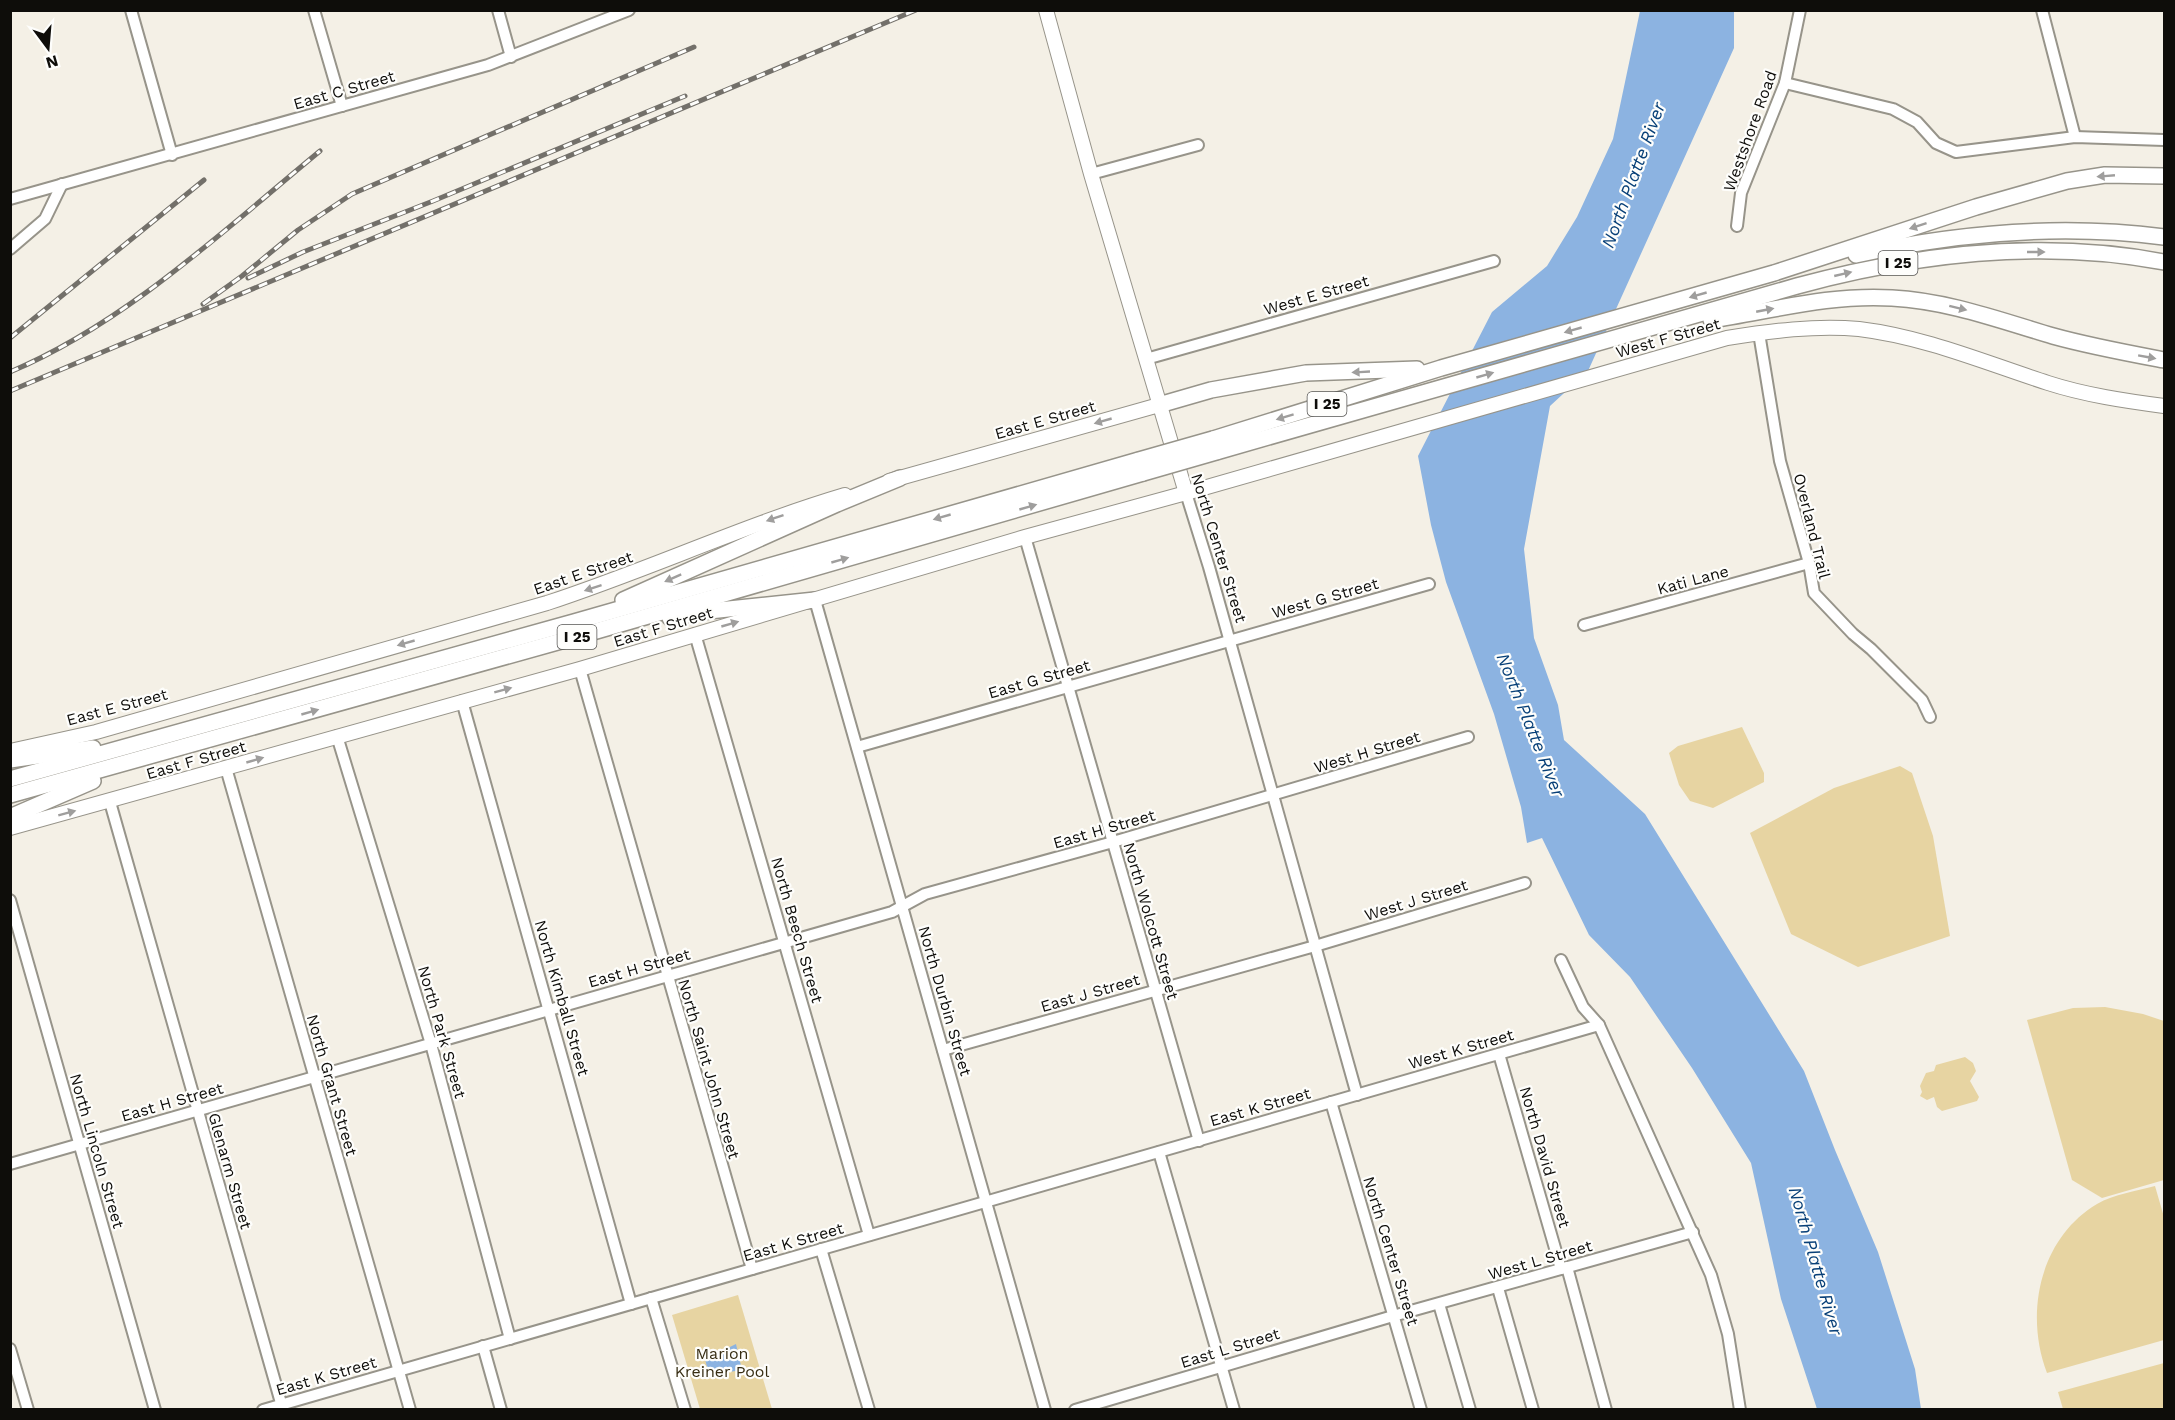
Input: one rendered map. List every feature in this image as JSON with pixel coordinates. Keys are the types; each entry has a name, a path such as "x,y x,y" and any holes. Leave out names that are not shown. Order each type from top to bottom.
{"highway":[{"path":"1774,273 1976,207 2067,181 2105,175 2164,176"},
{"name":"I 25","path":"1214,446 1441,368 1774,273 1938,240 1996,234 2067,232 2164,237"},
{"name":"I 25","path":"10,795 202,734 1141,466 1428,391 1841,274 1914,260 1965,255 2047,252 2102,254 2161,262"},
{"path":"1646,331 1814,302 1847,298 1890,298 1955,307 2052,336 2164,360"},
{"path":"1159,405 1211,390 1306,373 1441,368"},
{"path":"576,629 837,504 900,478"},
{"path":"576,629 699,612 815,600"},
{"path":"10,760 202,734"},
{"path":"10,817 202,734"},
{"name":"I 25","path":"10,779 202,734"}],"main road":[{"name":"North Center Street","path":"1047,10 1091,174 1186,493"},
{"name":"West F Street","path":"1186,493 1727,338 1787,329 1858,329 1894,335 1953,350 2050,384 2120,400 2164,406"},
{"name":"East E Street","path":"10,751 96,732 547,603 614,581 783,515 900,478 1159,405"},
{"name":"East F Street","path":"10,828 110,802 579,669 1025,537 1186,493"}],"street":[{"path":"130,10 172,155"},
{"path":"314,10 342,106"},
{"path":"498,10 511,57"},
{"name":"East C Street","path":"10,199 172,155 511,57 629,10"},
{"name":"Westshore Road","path":"1737,226 1741,193 1785,83 1800,10"},
{"path":"2042,10 2075,137"},
{"path":"1785,83 1893,110 1917,122 1936,143 1956,152 2075,137 2164,140"},
{"path":"1091,174 1198,145"},
{"path":"10,249 45,219 62,184"},
{"name":"West E Street","path":"1146,359 1494,261"},
{"name":"Overland Trail","path":"1759,333 1780,461 1809,563 1814,593 1922,700 1930,717"},
{"name":"North Center Street","path":"1186,493 1357,1095"},
{"name":"North Wolcott Street","path":"1025,537 1198,1141"},
{"name":"Kati Lane","path":"1584,625 1809,563"},
{"name":"West G Street","path":"1229,640 1429,584"},
{"name":"North Durbin Street","path":"815,600 1045,1410"},
{"name":"North Beech Street","path":"695,634 869,1235"},
{"name":"East G Street","path":"857,747 1229,640"},
{"name":"North Saint John Street","path":"579,669 752,1269"},
{"name":"North Kimball Street","path":"462,701 632,1304"},
{"name":"North Park Street","path":"337,736 431,1044 510,1339"},
{"name":"West H Street","path":"1273,796 1468,737"},
{"name":"North Grant Street","path":"226,768 410,1410"},
{"name":"East H Street","path":"10,1164 892,912 925,894 1273,796"},
{"name":"Glenarm Street","path":"110,802 283,1407"},
{"name":"West J Street","path":"1315,946 1525,884"},
{"name":"North Lincoln Street","path":"10,900 155,1410"},
{"name":"East J Street","path":"943,1050 1315,946"},
{"path":"1561,960 1583,1007 1599,1025 1694,1232 1711,1275 1728,1334 1740,1410"},
{"name":"West K Street","path":"1331,1102 1599,1025"},
{"name":"North David Street","path":"1499,1054 1606,1410"},
{"name":"North Center Street","path":"1331,1102 1421,1410"},
{"name":"East K Street","path":"263,1410 283,1407 399,1370 1331,1102"},
{"path":"1159,1152 1234,1410"},
{"name":"West L Street","path":"1394,1316 1694,1232"},
{"path":"821,1249 869,1410"},
{"path":"1498,1288 1533,1410"},
{"path":"651,1298 685,1410"},
{"path":"1439,1304 1470,1410"},
{"name":"East L Street","path":"1075,1410 1394,1316"},
{"path":"483,1346 501,1410"},
{"path":"10,1349 28,1410"}],"green space":[{"path":"1742,727 1764,773 1764,782 1713,808 1690,801 1679,785 1669,753 1678,746"},
{"path":"1900,766 1912,773 1933,836 1950,936 1858,967 1791,934 1750,833 1834,788"},
{"path":"2105,1007 2143,1014 2164,1021 2164,1180 2102,1198 2072,1180 2027,1020 2073,1008"},
{"path":"1965,1057 1973,1063 1976,1071 1970,1081 1979,1097 1977,1101 1942,1111 1937,1107 1934,1097 1927,1100 1920,1096 1922,1092 1920,1086 1926,1073 1934,1071 1936,1065"},
{"path":"2155,1186 2164,1217 2164,1340 2047,1373 2040,1350 2037,1326 2038,1302 2042,1279 2050,1257 2062,1236 2097,1204 2118,1195"},
{"name":"Marion Kreiner Pool","path":"738,1295 772,1409 700,1409 672,1315"},
{"path":"2164,1363 2164,1409 2063,1409 2058,1392"}],"water":[{"name":"North Platte River","path":"1640,11 1734,11 1734,48 1588,371 1550,406 1524,549 1534,638 1558,705 1564,740 1645,814 1804,1071 1878,1252 1915,1369 1921,1409 1817,1409 1781,1299 1751,1163 1692,1068 1630,977 1589,935 1542,838 1527,843 1521,807 1494,714 1446,582 1431,525 1418,456 1492,312 1547,266 1577,217 1613,139"},
{"name":"Marion Kreiner Pool","path":"736,1344 742,1370 709,1375 705,1359"}],"railway":[{"path":"10,391 916,10"},
{"path":"203,304 242,276 298,230 352,194 694,47"},
{"path":"248,278 303,252 433,201 685,96"},
{"path":"10,372 53,352 134,301 173,273 320,151"},
{"path":"10,338 204,180"}]}
